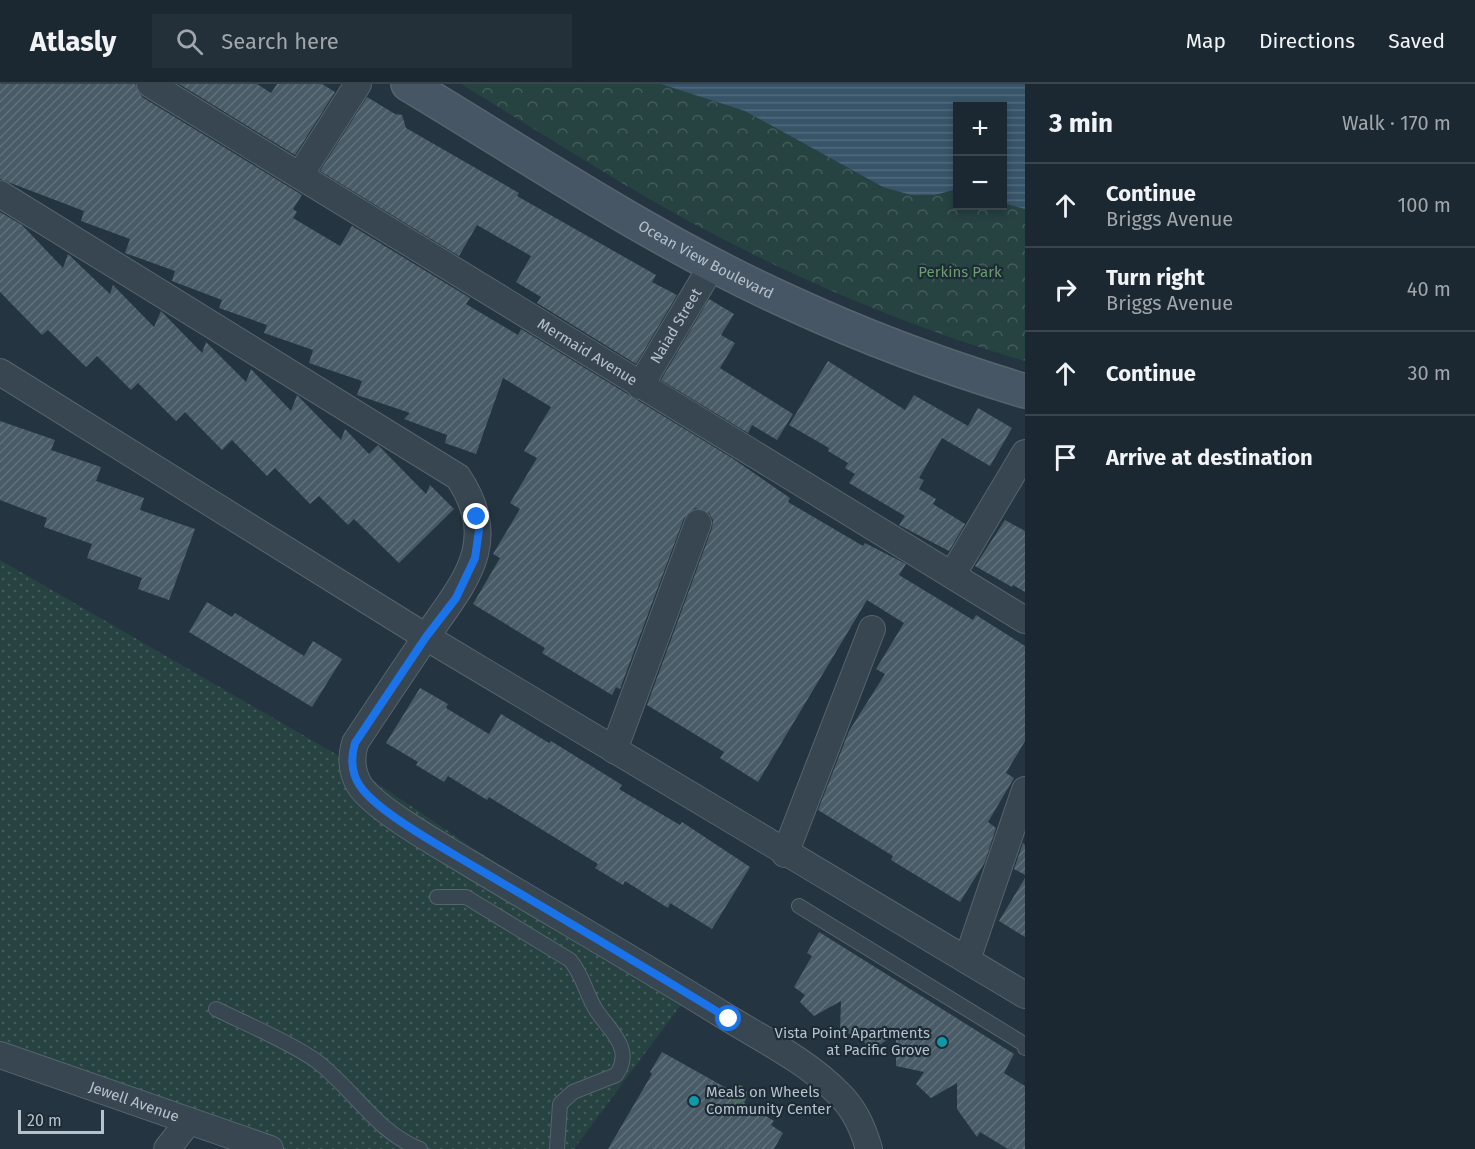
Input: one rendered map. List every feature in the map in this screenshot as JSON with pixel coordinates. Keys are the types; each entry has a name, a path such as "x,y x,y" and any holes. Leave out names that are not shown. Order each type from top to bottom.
{"main road":[{"name":"Ocean View Boulevard","path":"408,84 713,264 790,303 958,371 1025,391"}],"street":[{"name":"Mermaid Avenue","path":"150,84 1025,620"},
{"path":"300,175 358,84"},
{"path":"0,194 458,477 469,493 477,517 479,530 475,558 456,598 426,637 355,743 351,756 354,774 360,787 375,801 426,837 689,994 821,1077 841,1095 856,1115 869,1149"},
{"name":"Naiad Street","path":"640,386 713,264"},
{"path":"0,372 426,637 785,854 1025,995"},
{"path":"952,575 1025,453"},
{"path":"614,750 698,523"},
{"path":"785,854 872,629"},
{"path":"967,960 1025,790"},
{"name":"Jewell Avenue","path":"0,1055 270,1149"},
{"path":"167,1149 189,1121"}],"lane":[{"path":"437,897 466,897 570,960 579,970 596,1010 621,1043 623,1062 616,1075 573,1092 560,1104 557,1149"},
{"path":"799,906 1024,1044 1025,1048"},
{"path":"216,1009 313,1059 343,1084 379,1123 397,1137 420,1149"}],"green space":[{"name":"Perkins Park","path":"461,84 1025,84 1025,361 940,334 815,283 694,224"},
{"path":"0,560 353,764 353,767 689,994 574,1149 269,1149 0,1055"}],"water":[{"path":"661,84 1025,84 1025,209 1007,204 1007,102 953,102 953,190 935,195 911,195 883,187 745,111"}],"building":[{"path":"0,84 135,84 142,97 302,195 293,209 297,212 293,218 340,246 352,226 470,298 466,304 518,335 521,329 732,458 790,498 788,502 863,546 865,543 906,564 899,575 973,620 976,615 1025,646 1025,741 1006,773 1014,778 988,822 996,828 985,862 960,902 891,860 893,856 818,810 849,731 885,674 876,669 904,623 867,600 758,782 720,758 724,752 647,705 712,528 713,520 709,513 695,508 684,518 620,689 616,687 612,695 542,653 545,648 473,604 500,558 493,554 520,509 510,503 537,458 524,451 551,407 503,378 476,454 445,443 447,435 404,419 410,413 357,395 362,381 309,363 313,350 264,333 267,325 219,308 222,300 172,281 175,271 125,253 130,239 81,221 84,211 0,179"},
{"path":"179,84 257,84 271,93 277,84 322,84 335,92 295,155"},
{"path":"367,97 395,114 402,115 406,128 519,193 517,196 656,275 652,282 677,295 636,364 537,303 541,297 516,282 531,256 477,225 459,256 320,171"},
{"path":"0,212 22,225 63,268 68,254 110,294 113,285 154,327 161,311 202,353 206,342 246,382 251,369 291,411 297,395 341,440 345,429 369,454 378,445 426,494 430,485 454,509 399,563 354,519 348,525 319,496 310,504 275,468 267,476 232,440 222,450 185,412 176,421 138,383 131,390 97,356 86,367 48,330 42,335 0,292"},
{"path":"709,299 734,314 721,335 735,343 720,368 793,414 777,440 752,425 748,433 661,380"},
{"path":"828,361 905,410 914,395 968,426 978,408 1012,428 990,466 942,438 919,478 924,480 919,489 936,499 933,504 965,524 949,551 899,525 905,516 849,483 855,474 845,468 848,463 828,451 829,448 789,425"},
{"path":"0,421 55,440 51,450 101,467 96,481 144,498 140,510 195,529 169,600 138,589 142,578 87,558 92,544 44,527 47,518 0,500"},
{"path":"1005,520 1025,531 1025,592 975,566"},
{"path":"207,602 232,617 235,613 304,656 313,641 342,659 312,707 189,632"},
{"path":"420,688 448,704 446,708 489,734 501,714 549,743 551,741 622,785 619,789 680,825 682,822 750,867 712,929 670,903 668,908 625,881 623,885 595,868 598,864 489,797 487,800 448,776 444,782 416,765 418,762 386,743"},
{"path":"1023,843 1025,845 1025,875 1014,869"},
{"path":"1025,878 1025,937 999,921"},
{"name":"Vista Point Apartments at Pacific Grove","path":"819,932 1014,1054 1004,1073 1025,1086 1025,1149 1008,1149 980,1132 977,1137 957,1109 957,1083 931,1098 916,1084 924,1072 896,1066 896,1034 870,1051 865,1043 848,1033 840,1032 841,1001 814,1016 800,1002 805,995 794,987 812,956 807,953"},
{"name":"Meals on Wheels Community Center","path":"662,1052 746,1099 744,1103 774,1121 771,1125 783,1133 774,1149 608,1149 652,1074 650,1072"}],"place":[{"name":"Vista Point Apartments at Pacific Grove","path":"942,1042"},
{"name":"Meals on Wheels Community Center","path":"694,1101"}],"route":[{"path":"477,517 479,530 475,558 456,598 426,637 355,743 351,756 354,774 360,787 375,801 426,837 729,1019"}]}
